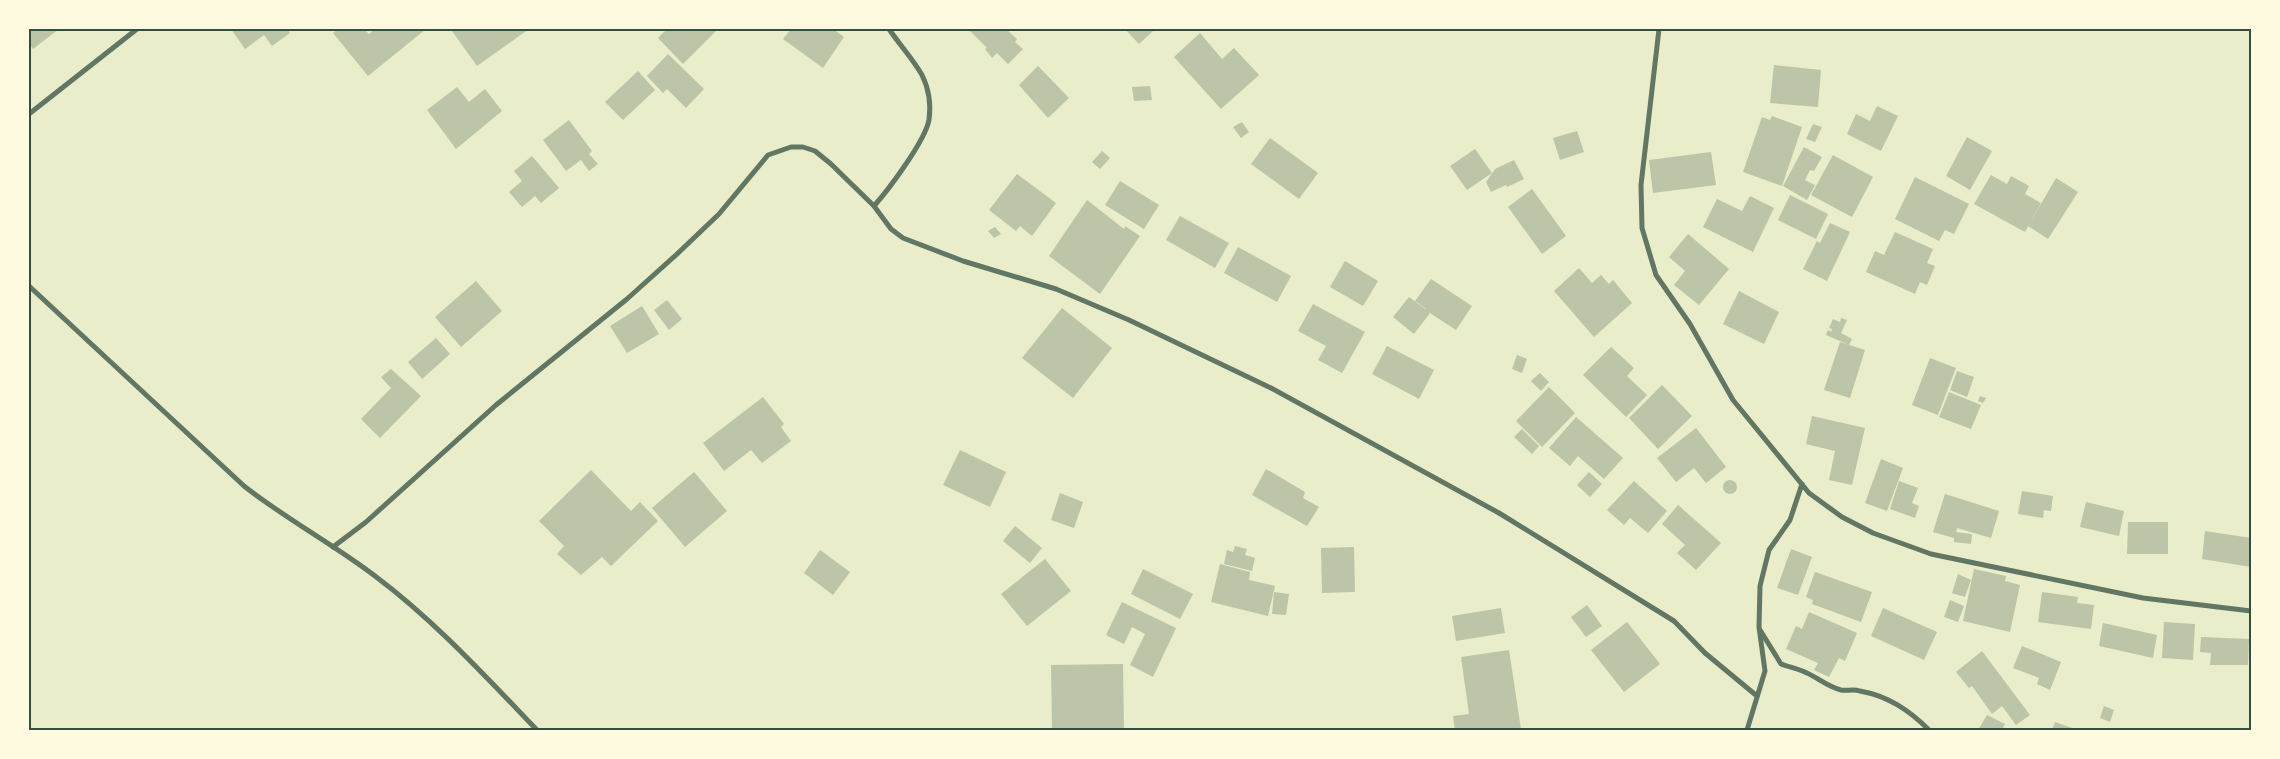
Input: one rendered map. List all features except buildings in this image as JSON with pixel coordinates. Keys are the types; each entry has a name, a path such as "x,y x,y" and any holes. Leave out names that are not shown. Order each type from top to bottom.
{"street":[{"path":"29,114 114,45 137,29"},
{"path":"874,206 890,188 928,122 930,99 922,76 888,29"},
{"path":"1659,29 1641,185 1642,228 1656,274 1690,324 1733,400 1809,493 1842,517 1873,533 1931,554 2144,598 2251,611"},
{"path":"333,547 366,522 496,405 627,299 676,255 719,214 768,155 791,147 815,151 874,206 891,229 903,238 962,261 1056,289 1129,320 1271,388 1463,492 1607,578 1674,621 1705,653 1757,696"},
{"path":"29,286 244,486 283,515 375,576 441,631 537,730"},
{"path":"1746,730 1765,671 1759,627 1760,586 1769,550 1790,520 1802,484"},
{"path":"1759,627 1781,664 1807,673 1822,682 1842,690 1873,693 1893,702 1914,716 1929,730"}]}
